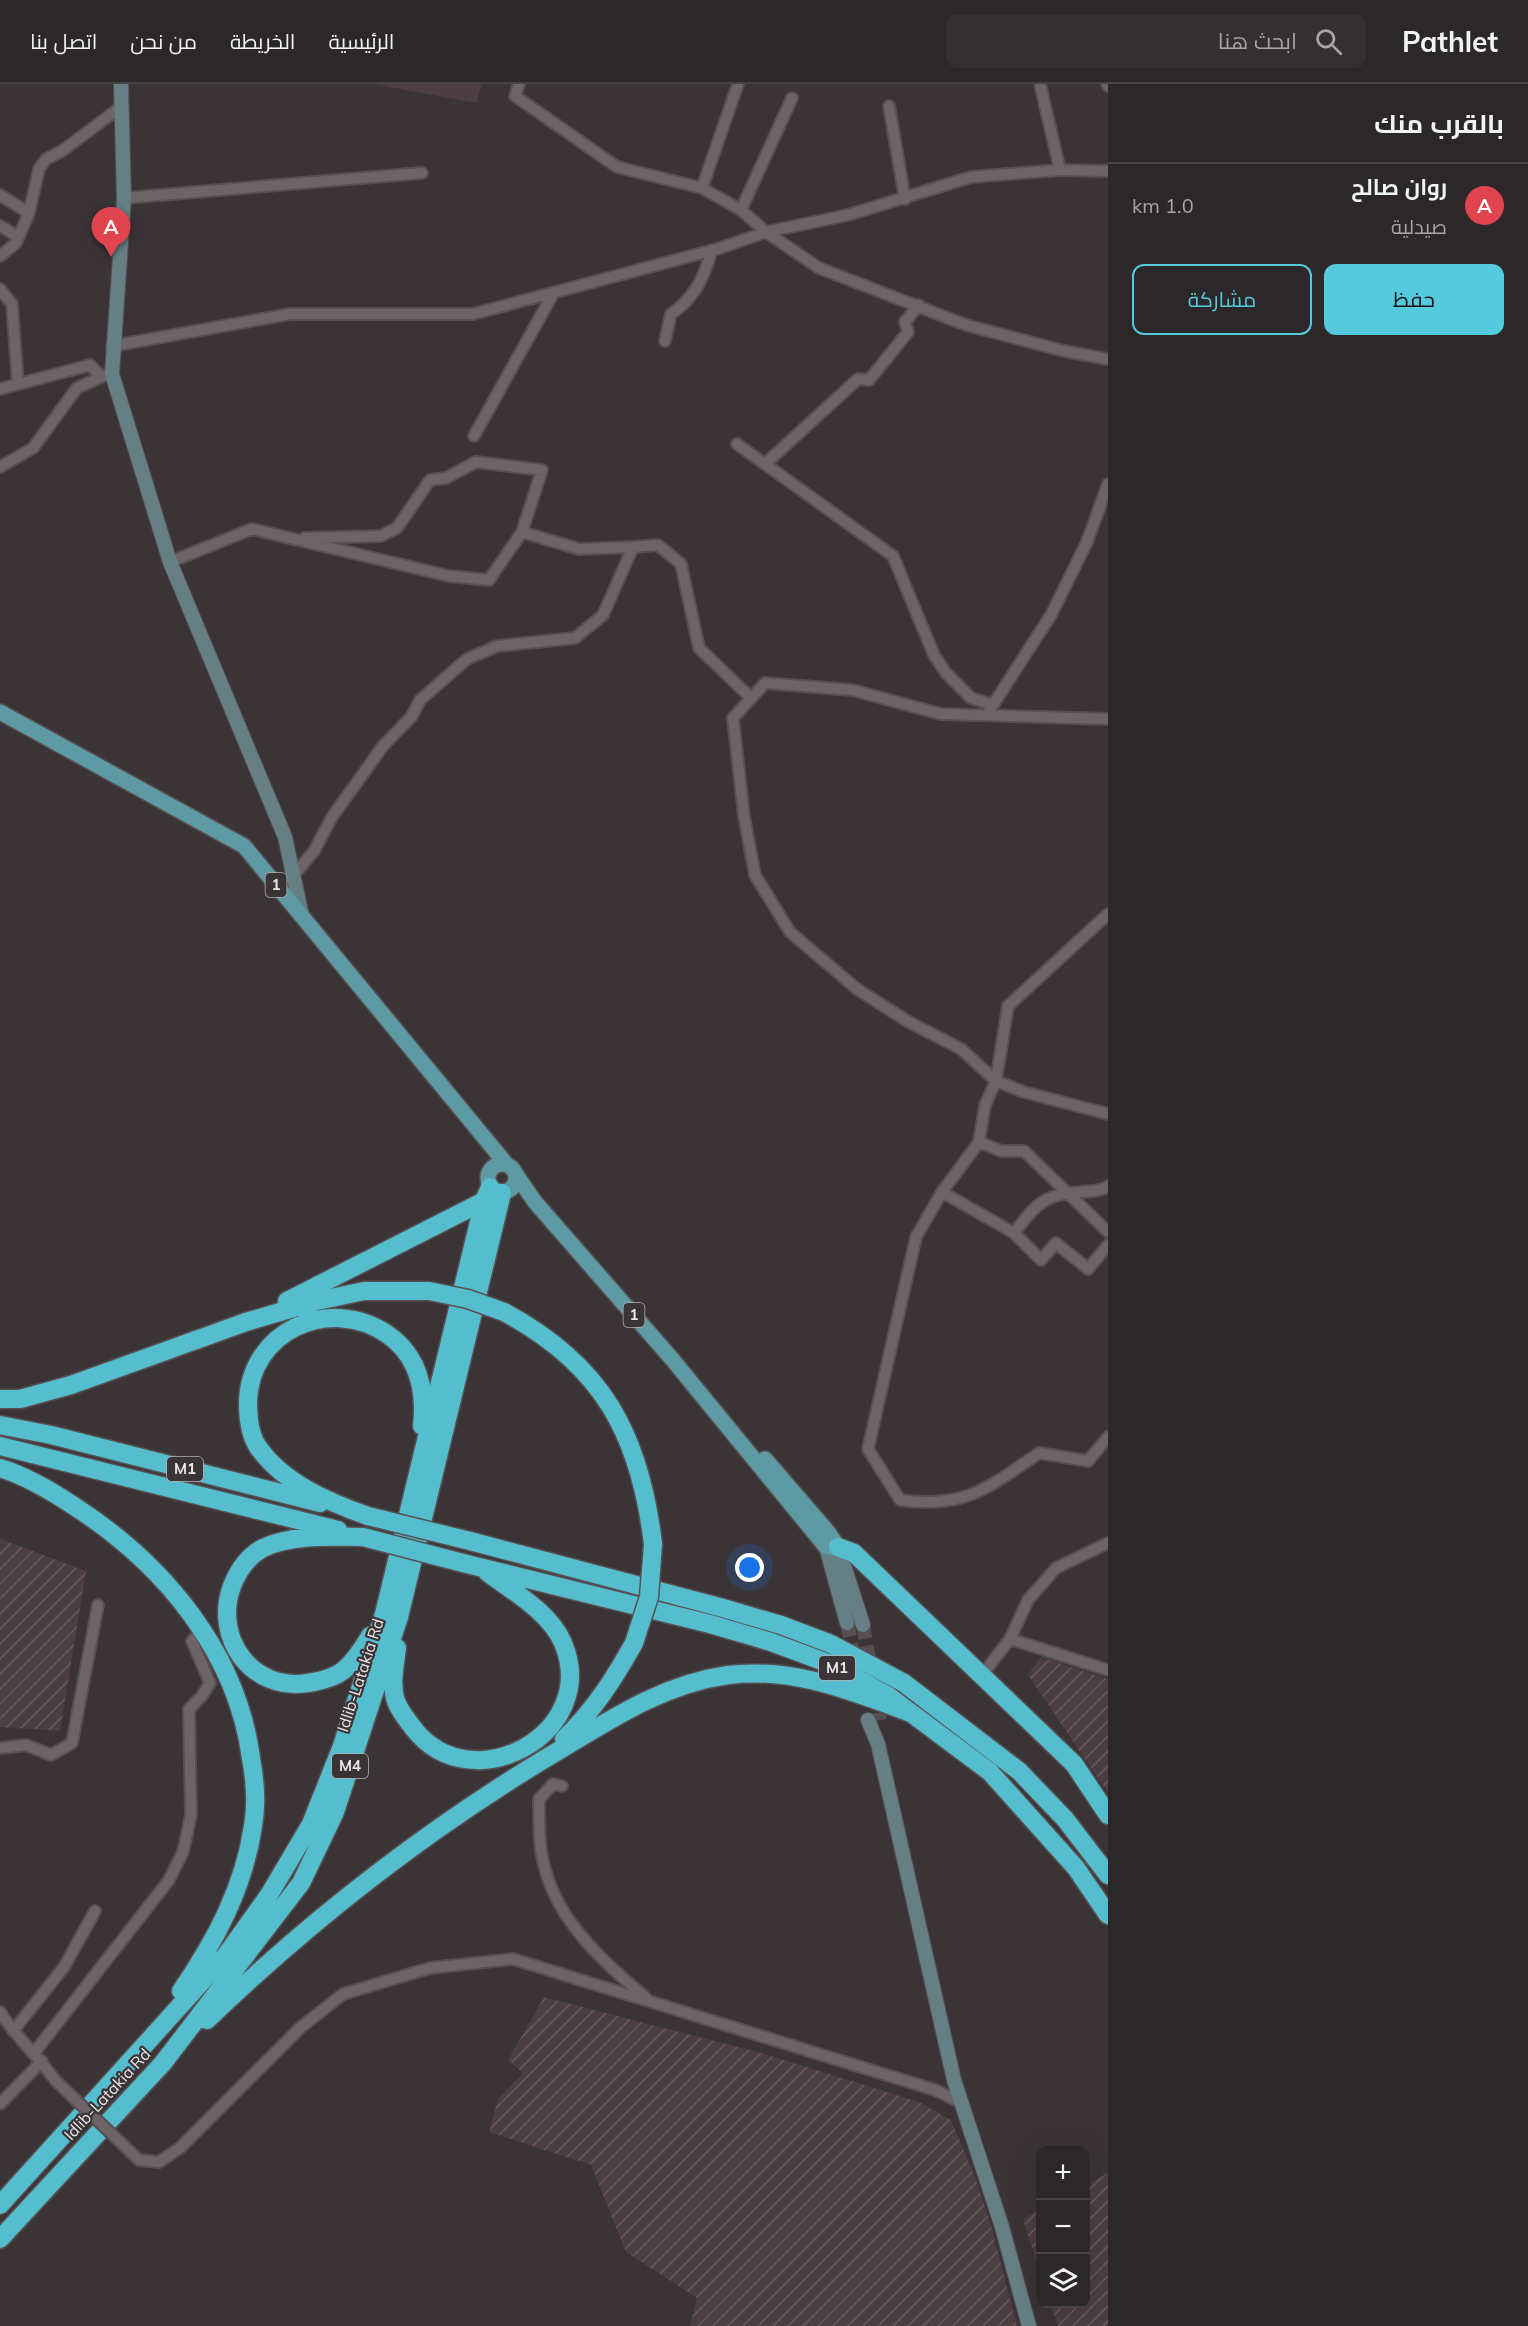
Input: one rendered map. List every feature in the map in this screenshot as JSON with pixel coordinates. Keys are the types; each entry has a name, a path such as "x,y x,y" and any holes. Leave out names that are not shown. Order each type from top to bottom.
{"highway":[{"path":"246,1322 495,1189"},
{"name":"Idlib-Latakia Rd","path":"0,2205 226,1955 268,1895 311,1824 391,1616 415,1493 495,1189"},
{"name":"Idlib-Latakia Rd","path":"0,2239 163,2063 301,1883 335,1812 391,1616 495,1189"},
{"path":"0,1399 20,1399 71,1385 246,1322 316,1301 364,1291 429,1291 468,1299 504,1312 559,1345 588,1374 609,1403 627,1436 639,1467 648,1504 653,1544 649,1596 634,1643 607,1691 587,1717 564,1739 364,1884 257,1972 163,2063"},
{"path":"368,1516 340,1506 275,1468 256,1445 248,1418 248,1389 257,1364 272,1343 293,1327 318,1318 344,1317 373,1324 398,1341 415,1365 424,1394 415,1493"},
{"name":"M1","path":"0,1425 51,1435 470,1541 723,1608 781,1625 831,1644 904,1683 1019,1771 1065,1819 1108,1875"},
{"name":"M1","path":"0,1446 771,1642 833,1665 887,1695 990,1772 1076,1868 1108,1915"},
{"path":"0,1468 58,1496 129,1546 160,1576 202,1630 227,1671 240,1706 255,1782 254,1824 233,1900 211,1947 141,2051"},
{"path":"363,1537 285,1540 262,1549 244,1563 235,1579 226,1601 226,1624 246,1664 273,1681 298,1685 324,1681 344,1670 391,1616"},
{"path":"832,1547 854,1553 1074,1764 1108,1815"},
{"path":"391,1616 395,1699 420,1736 438,1749 460,1758 505,1757 526,1748 544,1734 560,1713 568,1692 570,1668 562,1641 548,1621 472,1565"},
{"path":"510,1779 652,1696 684,1684 729,1675 784,1674 839,1687 908,1712"}],"main road":[{"name":"1","path":"0,712 244,846 511,1169 535,1202 731,1430 752,1444 828,1532 832,1547"},
{"path":"485,1140 495,1189"},
{"path":"495,1166 511,1169 515,1183 495,1189 495,1166"},
{"name":"1","path":"495,1189 535,1202"}],"street":[{"path":"121,84 124,198 112,346 107,375 170,562 285,837 302,916"},
{"path":"519,84 515,96 617,167 702,188 741,210 766,232 819,268 966,325 1108,359"},
{"path":"702,188 738,84"},
{"path":"1040,84 1060,170"},
{"path":"741,210 792,98"},
{"path":"0,256 16,243 28,213 36,178 46,159 62,151 122,106"},
{"path":"889,106 905,199"},
{"path":"112,346 290,314 473,314 712,250 766,232 848,215 971,177 1060,170 1108,171"},
{"path":"124,198 422,173"},
{"path":"0,195 28,213"},
{"path":"0,226 17,236"},
{"path":"665,341 671,314 684,306 702,280 712,250"},
{"path":"0,289 12,304 18,384"},
{"path":"474,436 554,292"},
{"path":"765,464 858,379 869,380 908,332 905,322 919,305"},
{"path":"0,389 90,365 107,375"},
{"path":"0,467 33,448 77,388 107,375"},
{"path":"737,444 893,556 934,655 946,673 971,698 993,705"},
{"path":"170,562 252,528 292,538 449,576 489,580 522,532 542,470 476,462 446,478 430,480 398,528 381,536 292,538"},
{"path":"985,716 1051,615 1087,542 1108,484"},
{"path":"522,532 579,549 658,544 681,564 699,648 751,698"},
{"path":"293,876 314,851 332,817 383,746 412,716 420,700 467,659 497,646 575,638 603,615 633,547"},
{"path":"1108,719 941,714 852,690 765,683 733,718 744,816 755,875 790,932 858,989 907,1021 961,1049 996,1081 1024,1092 1108,1114"},
{"path":"1108,914 1008,1006 996,1081 985,1105 979,1142 942,1192 916,1237 868,1449 900,1500 929,1504 964,1498 985,1491 1040,1453 1088,1461 1108,1437"},
{"path":"979,1142 1001,1151 1024,1151 1108,1232"},
{"path":"1014,1233 1038,1203 1065,1193 1102,1190 1108,1186"},
{"path":"942,1192 1014,1233 1041,1260 1056,1243 1088,1269 1108,1245"},
{"path":"982,1676 1010,1639 1028,1600 1056,1568 1108,1543"},
{"path":"832,1547 847,1623"},
{"path":"832,1547 863,1625"},
{"path":"0,1748 26,1745 51,1755 72,1743 98,1605"},
{"path":"0,2104 38,2057 169,1880 183,1852 191,1815 189,1709 210,1683 192,1641 202,1630"},
{"path":"1010,1639 1108,1670"},
{"path":"874,1720 962,2103 1002,2227 1029,2326"},
{"path":"562,1786 553,1785 539,1799 541,1850 549,1880 565,1917 606,1964 651,2001"},
{"path":"13,2031 64,1967 95,1911"},
{"path":"0,2012 13,2031 38,2057 55,2080 139,2160 159,2162 180,2148 300,2028 343,1994 430,1968 513,1959 935,2090 962,2103"}],"shaded area":[{"path":"373,84 482,84 476,103"},
{"path":"0,1539 86,1571 60,1731 0,1727"},
{"path":"1041,1657 1108,1679 1108,1793 1028,1675"},
{"path":"544,1997 761,2053 919,2102 951,2120 976,2179 990,2222 1017,2326 690,2326 697,2298 626,2252 591,2165 489,2132 498,2099 523,2073 508,2060"},
{"path":"1108,2173 1108,2326 1058,2326 1051,2308 1090,2308 1090,2183"},
{"path":"1036,2211 1036,2260 1023,2219"}],"tunnel":[{"path":"847,1623 855,1662"},
{"path":"863,1625 871,1670"},
{"path":"875,1692 880,1720"}],"place":[{"name":"روان صالح","path":"111,257"}]}
